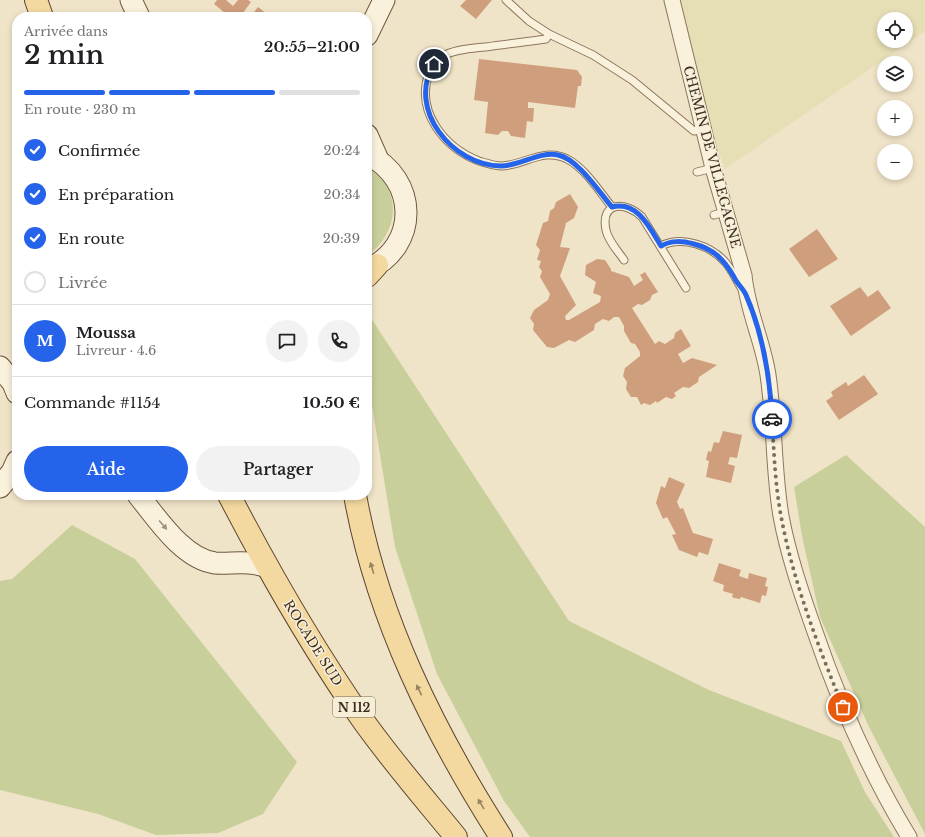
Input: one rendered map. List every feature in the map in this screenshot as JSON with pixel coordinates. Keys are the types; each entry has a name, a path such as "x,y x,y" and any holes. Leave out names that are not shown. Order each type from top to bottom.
{"main road":[{"path":"36,0 40,12"},
{"path":"131,0 137,12"},
{"path":"372,25 384,0"},
{"path":"372,268 392,251 403,233 406,213 403,192 394,174 373,157"},
{"path":"0,366 12,367"},
{"path":"0,366 12,382"},
{"path":"0,488 12,472"},
{"path":"0,488 12,482"},
{"path":"142,500 181,546 202,560 213,562 253,563 267,567"},
{"name":"ROCADE SUD","path":"232,500 267,567 310,640 363,719 456,837"},
{"path":"355,500 370,561 399,647 432,716 501,837"}],"street":[{"name":"CHEMIN DE VILLEGAGNE","path":"672,0 703,129 714,168 720,213 744,275 746,294 768,373 777,489 782,518 804,601 855,736 871,770 910,837"}],"lane":[{"path":"506,0 528,21 549,34 593,55 612,67 650,94 694,131 703,129"},
{"path":"549,34 546,39 463,50 447,55 438,60 430,70 425,86 426,99 431,119 440,134 453,147 469,157 486,164 503,166 546,155 558,155 568,159 582,172 612,207"},
{"path":"697,172 714,168"},
{"path":"624,260 608,236 605,221 612,207 619,205 636,210 642,217 686,288"},
{"path":"661,246 673,241 702,247 715,253 730,268 734,278 746,294"}],"shaded area":[{"path":"662,0 925,0 925,31 913,39 913,12 877,12 877,48 900,48 889,56 877,56 877,64 725,169"}],"green space":[{"path":"372,172 379,177 387,187 392,199 393,211 391,224 386,236 372,251"},
{"path":"372,320 569,621 709,690 841,741 865,792 894,837 530,837 504,801 437,674 395,547 372,405"},
{"path":"846,455 925,527 925,834 869,727 820,617 802,536 794,487"},
{"path":"72,525 135,559 297,762 263,814 218,833 156,835 98,814 0,790 0,581 12,579"}],"building":[{"path":"217,0 226,0 233,6 238,0 248,0 251,2 244,12 224,12 214,4"},
{"path":"466,0 492,0 476,19 460,6"},
{"path":"258,7 264,12 254,12"},
{"path":"479,59 577,70 582,77 581,86 578,86 575,108 528,102 528,108 534,108 533,122 527,121 525,138 511,136 508,131 502,131 498,135 485,133 488,102 474,100"},
{"path":"570,194 578,207 574,218 566,223 560,247 570,248 560,276 576,305 565,316 566,320 569,320 600,302 601,296 593,293 596,282 585,275 586,265 597,259 605,260 611,271 629,277 634,286 643,280 640,275 645,272 658,292 652,295 650,300 642,305 638,304 632,308 655,344 659,341 665,344 674,338 675,333 681,329 691,346 678,354 683,363 692,358 717,365 699,377 698,382 689,388 683,387 674,393 676,396 672,399 666,397 657,403 656,401 650,405 644,403 641,405 637,397 631,397 626,389 627,382 623,376 625,368 640,356 640,352 635,344 631,343 624,331 624,326 619,317 614,317 609,321 603,319 595,324 594,330 575,342 569,340 554,348 547,347 533,330 534,324 530,318 534,310 548,300 550,294 540,277 542,271 539,267 541,261 537,260 540,250 536,245 543,223 548,221 550,211 554,208 556,202"},
{"path":"817,229 838,259 809,277 789,249"},
{"path":"860,287 868,297 878,290 891,308 851,336 830,306"},
{"path":"864,375 878,394 839,420 826,401 833,396 831,392 846,382 848,386"},
{"path":"723,431 742,435 737,458 730,457 728,464 735,466 731,483 706,477 709,461 706,460 708,451 711,452 714,442 719,443"},
{"path":"669,477 685,484 677,502 680,509 683,508 693,533 713,539 708,555 699,552 697,557 679,550 672,535 676,534 667,517 663,519 656,503 661,486 665,488"},
{"path":"719,563 741,570 739,576 748,579 749,573 767,578 765,586 768,587 766,596 762,595 760,603 741,597 740,599 734,598 732,597 733,594 723,591 724,585 713,581"}],"way so far":[{"path":"772,419 777,489 782,518 804,601 820,648 843,707"}],"route":[{"path":"434,64 430,70 425,86 427,105 431,119 435,126 446,141 453,147 469,157 495,166 511,165 546,155 558,155 568,159 575,164 612,207 619,205 628,206 636,210 661,246 673,241 688,243 702,247 715,253 721,258 730,268 734,278 746,294 756,325 768,373 772,419"}]}
